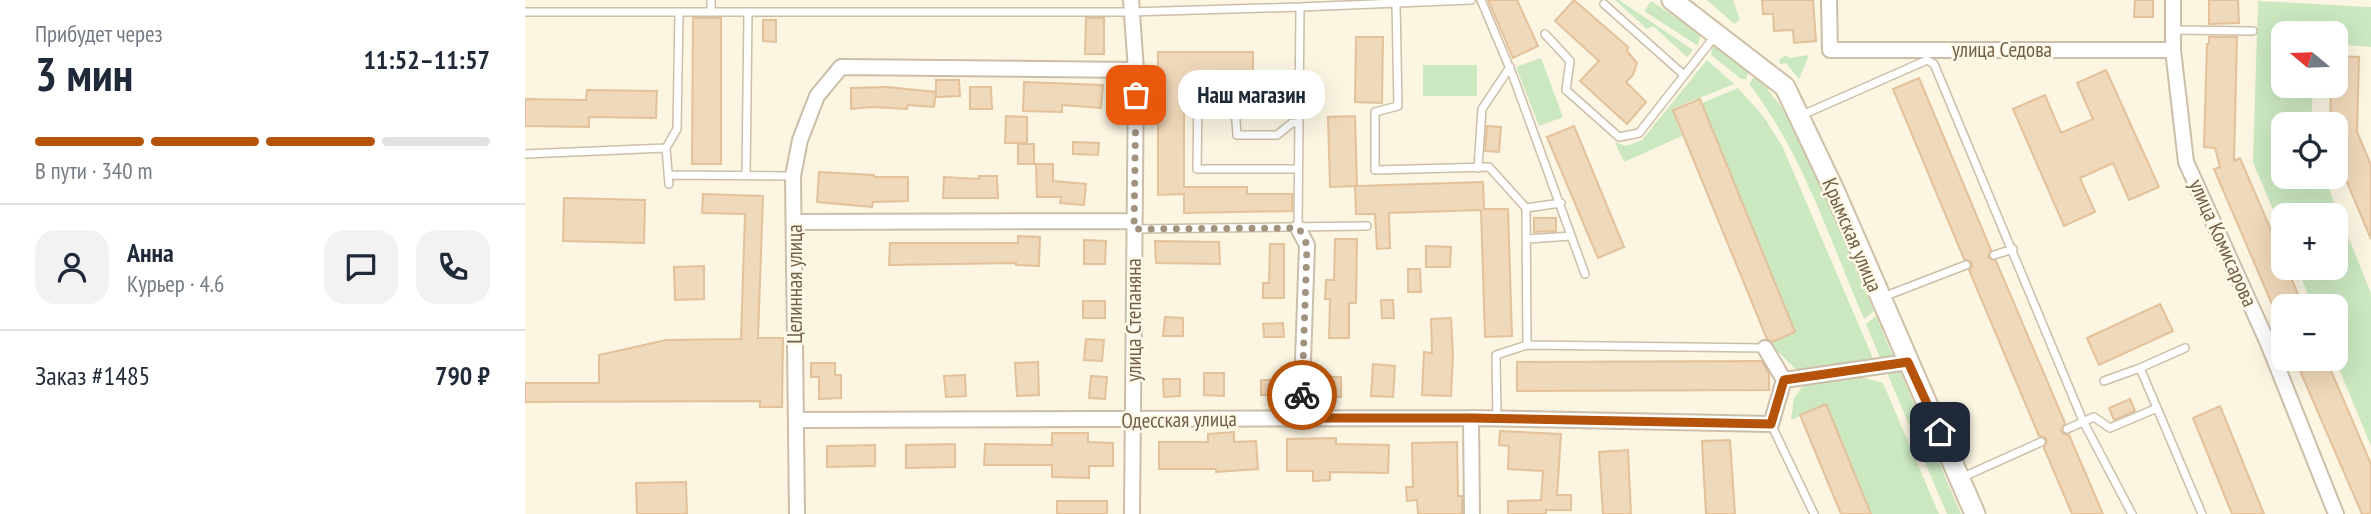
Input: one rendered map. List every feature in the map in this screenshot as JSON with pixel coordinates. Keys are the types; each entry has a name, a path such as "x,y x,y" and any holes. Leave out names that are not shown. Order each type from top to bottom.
{"main road":[{"name":"Крымская улица","path":"1672,0 1785,87 1975,514"}],"street":[{"name":"улица Седова","path":"1829,0 1830,50 2173,50"},
{"name":"улица Комисарова","path":"2173,0 2173,50 2186,162 2267,341 2336,514"},
{"name":"улица Степаняна","path":"1131,6 1136,70 1132,514"},
{"name":"Целинная улица","path":"797,514 793,176 800,140 817,96 841,67 1136,70"},
{"path":"794,222 1134,225"},
{"path":"1299,228 1307,245 1301,418"},
{"path":"1765,348 1784,380 1771,424"},
{"path":"1784,380 1908,362"},
{"path":"1471,418 1472,514"},
{"name":"Одесская улица","path":"797,420 1471,418 1771,424"}],"lane":[{"path":"711,0 711,12"},
{"path":"525,12 1300,7 1471,0"},
{"path":"1481,0 1510,67 1585,274"},
{"path":"1396,4 1398,106 1375,112 1375,170 1489,167 1526,208 1528,345"},
{"path":"1604,4 1684,75"},
{"path":"1299,228 1300,7"},
{"path":"669,184 666,148 677,129 679,12"},
{"path":"746,175 748,12"},
{"path":"2173,30 2253,31"},
{"path":"1545,34 1570,61 1566,90 1619,137 1639,133 1718,33"},
{"path":"1800,116 1927,60 1934,64 2083,421 2132,514"},
{"path":"1478,168 1482,110 1510,67"},
{"path":"1298,123 1292,123 1277,135 1237,135 1234,94 1198,94 1197,169 1298,169"},
{"path":"525,154 666,148"},
{"path":"668,175 793,176"},
{"path":"1526,208 1560,203"},
{"path":"1134,225 1299,228 1367,226"},
{"path":"1527,239 1571,236"},
{"path":"1994,255 2013,248"},
{"path":"1879,298 1966,265"},
{"path":"1497,419 1496,355 1528,345 1765,348"},
{"path":"2104,381 2185,348"},
{"path":"2140,368 2201,514"},
{"path":"2067,429 2094,417 2110,428 2157,408"},
{"path":"1771,424 1814,514"},
{"path":"1960,479 2041,442"}],"green space":[{"path":"1615,0 1619,0 1693,50 1687,57 1653,26 1647,29"},
{"path":"1707,0 1733,0 1740,20 1734,24"},
{"path":"1651,1 1701,34 1698,46 1644,11"},
{"path":"2258,1 2371,7 2371,47 2349,45 2349,21 2271,21 2271,98 2312,98 2312,112 2271,112 2271,189 2329,189 2335,203 2271,205 2253,162"},
{"path":"1717,46 1748,71 1747,79 1741,79 1711,55 1712,47"},
{"path":"1786,55 1789,58 1809,55 1799,79 1786,63 1780,64 1779,60"},
{"path":"1541,58 1563,117 1539,126 1516,67"},
{"path":"1707,60 1734,84 1672,109 1682,136 1624,162 1615,142 1626,146 1642,140"},
{"path":"1423,65 1477,65 1477,96 1423,96"},
{"path":"1754,77 1758,77 1780,105 1799,137 1874,311 1864,319 1800,167 1768,110 1749,84"},
{"path":"1738,88 1764,117 1783,148 1875,363 1800,373 1769,343 1795,332 1702,103"},
{"path":"2348,236 2371,293 2371,446 2340,371 2348,371 2348,294 2308,294 2302,280 2348,280"},
{"path":"1876,316 1895,361 1882,363 1866,324"},
{"path":"1898,366 1961,514 1947,514 1885,368"},
{"path":"1862,377 1883,383 1939,514 1871,514 1826,404 1791,420 1794,398 1804,384 1830,378"}],"building":[{"path":"1488,0 1517,0 1538,46 1513,58"},
{"path":"1574,0 1628,47 1627,51 1637,63 1633,75 1626,82 1646,102 1627,124 1580,81 1599,61 1555,21"},
{"path":"1762,0 1813,0 1816,41 1794,43 1793,30 1774,31 1773,14 1763,14"},
{"path":"2135,0 2153,0 2153,17 2134,17"},
{"path":"2209,0 2238,0 2239,23 2209,24"},
{"path":"693,18 721,18 721,164 692,164"},
{"path":"1086,18 1104,18 1104,54 1085,54"},
{"path":"763,20 776,20 776,42 763,41"},
{"path":"1356,37 1383,37 1382,103 1355,102"},
{"path":"2209,37 2237,37 2234,161 2240,158 2271,230 2271,280 2292,280 2298,294 2271,294 2271,302 2214,169 2220,167 2215,148 2204,147"},
{"path":"1158,52 1253,52 1253,79 1184,79 1184,187 1247,187 1247,194 1292,194 1292,211 1184,213 1184,194 1158,195"},
{"path":"2349,57 2359,57 2357,132 2371,165 2371,239 2348,184 2348,112 2330,112 2331,98 2349,98"},
{"path":"2106,70 2159,187 2129,200 2113,163 2080,178 2095,212 2064,226 2013,109 2045,95 2061,133 2093,119 2077,83"},
{"path":"1919,78 1991,250 1988,257 1996,261 2065,423 2061,431 2069,435 2103,514 2072,514 2044,448 2047,440 2039,436 1969,270 1972,267 1971,262 1964,259 1893,89"},
{"path":"1249,79 1290,79 1290,107 1249,107"},
{"path":"936,80 959,80 960,96 936,97"},
{"path":"1024,82 1103,85 1101,108 1062,105 1062,112 1023,111"},
{"path":"887,87 936,92 934,107 908,105 907,109 851,109 851,88"},
{"path":"970,87 991,87 992,109 970,109"},
{"path":"587,90 657,91 656,118 589,117 589,127 525,126 525,99 586,100"},
{"path":"1700,99 1795,332 1772,342 1767,339 1673,110"},
{"path":"1006,116 1027,117 1027,143 1005,143"},
{"path":"1355,116 1357,186 1483,182 1484,209 1508,209 1512,336 1485,337 1481,210 1389,213 1390,248 1377,249 1375,214 1356,214 1355,186 1330,187 1328,117"},
{"path":"1487,126 1501,127 1499,152 1485,151"},
{"path":"1574,126 1624,247 1598,258 1547,137"},
{"path":"1073,142 1099,143 1098,155 1073,154"},
{"path":"1018,144 1034,144 1034,164 1018,164"},
{"path":"1036,164 1053,164 1053,181 1086,184 1084,205 1060,203 1061,197 1037,197"},
{"path":"819,172 908,177 908,201 873,202 872,207 817,202"},
{"path":"979,176 997,176 998,198 943,198 944,177 979,179"},
{"path":"703,194 763,196 758,338 783,338 782,407 760,407 760,401 525,402 525,383 599,383 599,355 666,340 741,339 745,214 702,213"},
{"path":"564,198 645,200 644,243 563,241"},
{"path":"1534,218 1556,218 1556,231 1534,232"},
{"path":"1018,236 1040,237 1039,266 1016,263 889,265 890,243 1018,243"},
{"path":"1335,239 1357,239 1356,303 1349,303 1349,338 1329,338 1330,299 1325,299 1326,280 1334,280"},
{"path":"1084,240 1106,241 1105,264 1084,264"},
{"path":"1155,241 1219,242 1220,264 1156,263"},
{"path":"1270,244 1284,244 1284,298 1263,298 1263,283 1269,283"},
{"path":"1426,246 1451,247 1450,267 1426,267"},
{"path":"704,266 704,299 675,300 674,267"},
{"path":"1408,269 1420,269 1421,292 1408,292"},
{"path":"1381,300 1393,300 1394,318 1382,318"},
{"path":"1083,301 1105,301 1105,318 1083,318"},
{"path":"2160,304 2173,331 2099,365 2087,338"},
{"path":"1165,317 1183,318 1183,336 1163,336"},
{"path":"1451,318 1451,396 1422,395 1424,352 1432,353 1431,319"},
{"path":"1283,323 1284,337 1264,337 1263,324"},
{"path":"1086,339 1104,340 1102,361 1084,360"},
{"path":"1762,361 1769,374 1769,390 1517,391 1517,362"},
{"path":"1038,362 1039,395 1017,396 1015,363"},
{"path":"811,363 835,363 835,375 841,375 841,398 819,399 819,377 811,377"},
{"path":"1373,364 1395,366 1393,397 1371,396"},
{"path":"2300,371 2331,371 2371,464 2371,514 2362,514"},
{"path":"1204,373 1224,373 1224,396 1204,395"},
{"path":"965,375 966,396 946,397 944,376"},
{"path":"1091,376 1107,377 1105,399 1089,398"},
{"path":"1328,377 1341,377 1341,397 1327,397"},
{"path":"1163,379 1180,379 1180,396 1164,397"},
{"path":"1261,380 1278,380 1278,395 1261,395"},
{"path":"2130,399 2135,411 2114,420 2109,408"},
{"path":"1826,404 1871,514 1841,514 1800,415"},
{"path":"2220,406 2264,514 2232,514 2193,418"},
{"path":"1500,431 1561,434 1557,495 1571,495 1571,510 1546,510 1546,514 1508,514 1508,501 1541,500 1543,471 1508,469 1509,446 1499,445"},
{"path":"1234,432 1234,442 1256,441 1258,469 1216,472 1216,469 1159,469 1159,442 1208,442 1208,434"},
{"path":"1052,433 1088,433 1088,442 1113,443 1113,466 1089,466 1089,478 1052,477 1052,465 984,465 985,444 1052,445"},
{"path":"1336,438 1336,444 1389,445 1388,473 1330,472 1330,480 1313,481 1313,471 1287,471 1287,439"},
{"path":"1730,440 1735,514 1706,514 1702,441"},
{"path":"1457,442 1458,496 1462,496 1462,514 1418,514 1417,500 1407,501 1406,487 1413,487 1412,443"},
{"path":"955,444 955,467 906,468 906,445"},
{"path":"875,445 875,466 827,467 827,446"},
{"path":"1628,450 1631,514 1603,514 1599,452"},
{"path":"686,482 687,514 637,514 636,483"},
{"path":"1057,501 1107,501 1107,514 1057,514"}],"way so far":[{"path":"1136,95 1134,229 1299,228 1307,245 1302,395"}],"place":[{"name":"Наш магазин","path":"1136,95"}],"route":[{"path":"1302,395 1301,418 1471,418 1771,424 1784,380 1908,362 1940,432"}]}
